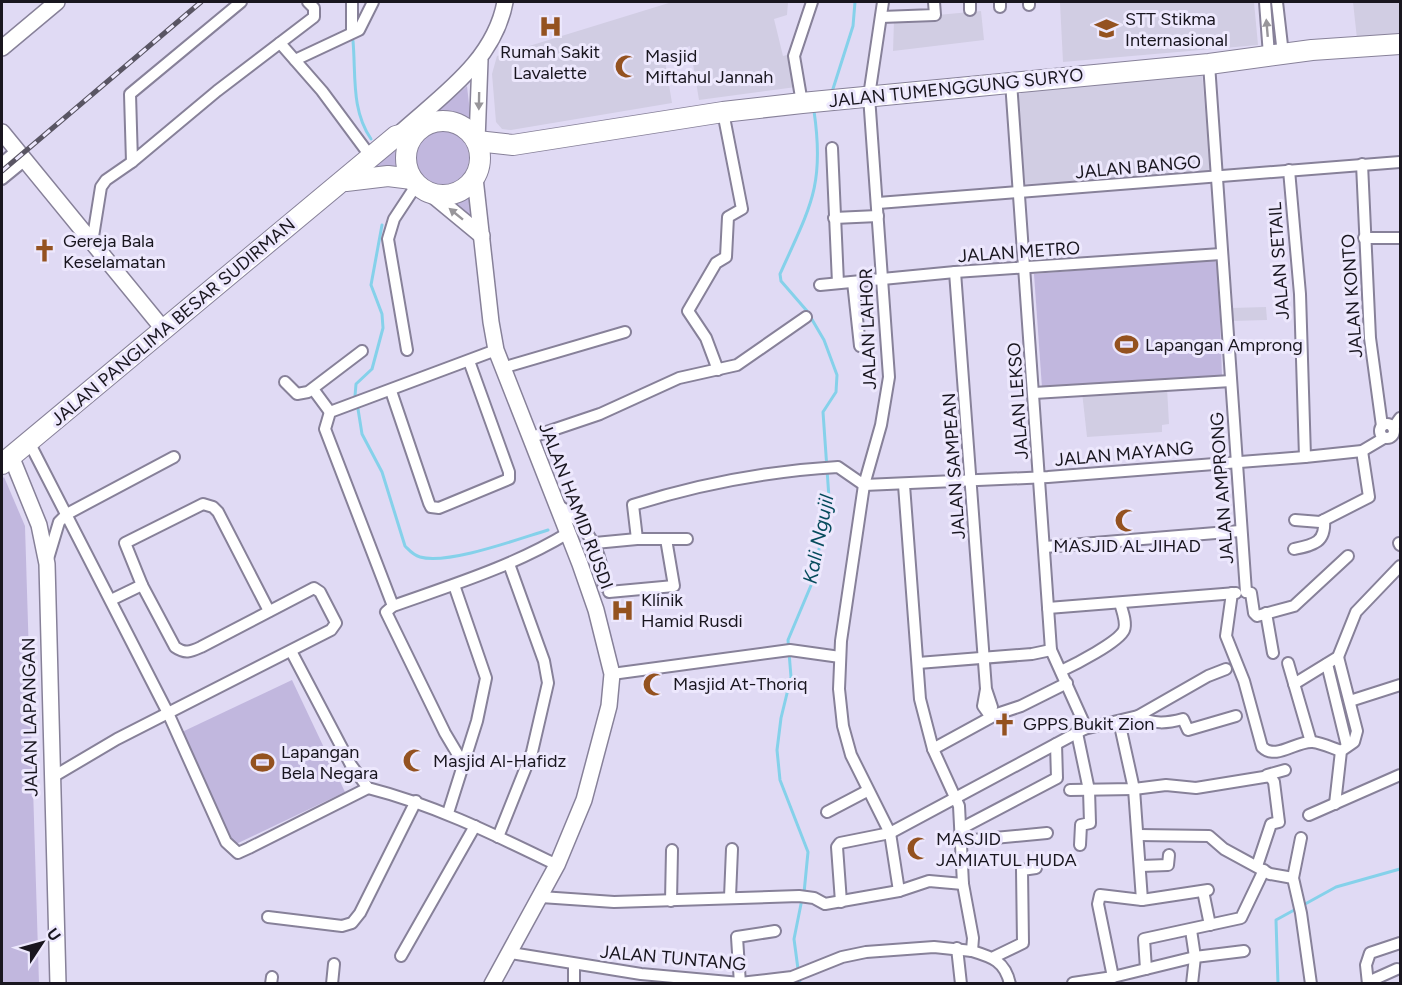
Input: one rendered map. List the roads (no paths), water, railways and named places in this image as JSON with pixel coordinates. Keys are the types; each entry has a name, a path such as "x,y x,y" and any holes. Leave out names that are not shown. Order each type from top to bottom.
{"highway":[{"name":"JALAN TUMENGGUNG SURYO","path":"477,141 513,145 723,112 802,103 1209,64 1276,54 1401,44"},
{"path":"346,181 388,176 445,195 460,191 477,174 480,159 477,141 462,126 440,120 420,128 411,137 406,157 419,185"},
{"name":"JALAN PANGLIMA BESAR SUDIRMAN","path":"6,460 129,352 164,330 346,181 395,137 420,128"},
{"name":"JALAN TUMENGGUNG SURYO","path":"477,174 513,145"}],"street":[{"path":"2,48 57,2"},
{"path":"132,162 130,94 241,2"},
{"path":"92,243 101,187 106,180 132,162 314,17 314,8 308,2"},
{"path":"352,2 352,32"},
{"path":"295,60 363,27 373,2"},
{"path":"395,137 480,60 498,32 505,2"},
{"path":"802,103 794,56 812,2"},
{"name":"JALAN LAHOR","path":"883,2 869,96 889,377 881,425 864,485 840,657 840,709 851,755 867,791 891,833"},
{"path":"881,17 935,15 934,2"},
{"path":"1264,2 1276,54"},
{"path":"1276,54 1277,2"},
{"path":"280,43 371,157"},
{"path":"477,141 480,60"},
{"name":"JALAN AMPRONG","path":"1209,64 1246,592"},
{"name":"JALAN LEKSO","path":"1011,82 1052,650 1079,712 1080,731"},
{"path":"420,128 430,106"},
{"path":"718,370 706,338 687,311 716,263 726,258 728,217 742,208 723,112"},
{"path":"2,132 164,330"},
{"path":"831,148 838,283"},
{"path":"2,163 20,156"},
{"path":"2,179 20,156"},
{"name":"JALAN BANGO","path":"878,203 1401,162"},
{"name":"JALAN KONTO","path":"1362,164 1370,338 1382,426"},
{"name":"JALAN SETAIL","path":"1289,170 1300,294 1305,457"},
{"name":"JALAN HAMID RUSDI","path":"477,174 491,322 496,350 586,581 612,674 609,706 584,800 557,865 511,953 492,984"},
{"path":"408,350 388,239 394,219 419,185 482,236"},
{"path":"834,218 878,216"},
{"path":"1364,238 1401,238"},
{"name":"JALAN METRO","path":"820,285 955,272 1221,254"},
{"name":"JALAN SAMPEAN","path":"955,272 985,657 986,688 983,706 988,716"},
{"path":"853,282 860,346"},
{"path":"529,438 600,414 679,378 737,365 806,317"},
{"path":"502,368 625,332"},
{"path":"330,412 392,391 496,350"},
{"path":"285,382 300,395 313,388 362,351"},
{"path":"392,391 429,503 431,507 439,508 509,479 509,472 469,361"},
{"path":"1034,393 1232,381"},
{"path":"313,388 330,412"},
{"path":"330,412 325,429 393,606"},
{"path":"1394,428 1388,424 1382,426 1380,432 1384,438 1392,436 1401,418"},
{"name":"JALAN MAYANG","path":"864,485 904,485 1040,477 1305,457 1362,451 1384,438"},
{"path":"29,442 168,713 232,851 238,853 249,848 368,789 416,801 448,813 557,865"},
{"path":"1295,520 1324,520 1369,497 1362,451"},
{"path":"47,564 59,522 67,514 174,457"},
{"name":"JALAN LAPANGAN","path":"6,460 39,525 47,564 58,984"},
{"path":"637,539 633,505 675,491 721,482 837,467 864,485"},
{"path":"904,485 922,713 933,749 957,799 963,841 963,884 973,938 972,951"},
{"path":"554,502 572,514 595,543 603,563 605,584"},
{"path":"51,778 117,739 335,627 331,612 320,592 314,588 308,589 268,611 191,652 182,652 175,647 142,585 125,543 203,504 208,505 218,512 268,611"},
{"path":"1294,549 1315,544 1321,540 1324,533 1324,520"},
{"path":"1045,547 1240,531"},
{"path":"464,765 386,616 386,612 393,606 509,564 568,533"},
{"path":"595,543 637,539 687,539"},
{"path":"586,581 605,584 674,586 666,539"},
{"path":"1048,608 1246,592 1252,593 1255,614 1266,613 1295,606 1348,556"},
{"path":"498,837 532,752 548,683 544,661 509,564"},
{"path":"1294,684 1338,657 1356,612 1401,566"},
{"path":"111,600 142,585"},
{"path":"448,813 477,721 486,678 454,585"},
{"path":"1232,594 1226,636 1244,681 1262,747 1268,752 1277,752 1311,742 1344,749"},
{"path":"1061,671 1085,660 1121,634 1125,625 1120,603"},
{"path":"1266,613 1273,653"},
{"path":"612,674 786,650 840,657"},
{"path":"918,663 1052,650"},
{"path":"291,651 351,765 368,789"},
{"path":"1338,657 1357,736 1344,749"},
{"path":"1288,663 1311,742"},
{"path":"1327,664 1344,749 1335,804"},
{"path":"841,902 838,845 891,833 1080,731 1138,716 1208,676 1226,669"},
{"path":"933,749 967,732 988,716 1067,683"},
{"path":"1350,701 1401,686"},
{"path":"1138,716 1150,722 1166,724 1183,719 1188,730 1236,716"},
{"path":"1119,721 1134,789 1142,900"},
{"path":"1080,731 1089,790 1090,823 1081,825 1080,844"},
{"path":"962,828 1057,778 1056,744"},
{"path":"1070,790 1134,789 1166,785 1196,788 1285,770"},
{"path":"1146,969 1144,939 1244,916 1260,868 1271,824 1279,822 1274,782 1267,775"},
{"path":"1309,815 1401,775"},
{"path":"827,812 867,791"},
{"path":"268,918 342,926 352,923 360,913 416,801"},
{"path":"401,956 475,826"},
{"path":"891,833 899,891"},
{"path":"963,841 1047,833"},
{"path":"1139,835 1209,836 1224,849 1260,868 1293,878"},
{"path":"1301,838 1293,878 1301,913 1311,984"},
{"path":"730,897 732,849"},
{"path":"671,902 672,850"},
{"path":"1141,866 1168,865 1169,855"},
{"path":"1010,984 1003,966 994,957 1023,943 1022,870 1036,868"},
{"path":"541,897 614,902 671,902 730,897 799,896 814,898 822,904 899,891 929,881 963,884"},
{"path":"1113,977 1098,896 1109,894 1142,900 1205,890 1210,925"},
{"path":"1191,930 1194,957 1192,984"},
{"path":"740,983 737,936 775,931"},
{"path":"1397,969 1368,983 1366,965 1370,953 1401,943"},
{"path":"957,948 961,984"},
{"name":"JALAN TUNTANG","path":"511,953 641,979 740,983 792,977 842,957 866,952 957,948 994,957"},
{"path":"1073,983 1113,977 1194,957 1244,951"},
{"path":"332,984 334,964"},
{"path":"574,964 574,984"}],"waterway":[{"name":"Kali Ngujil","path":"832,92 853,26 855,2"},
{"path":"353,41 357,104 371,139"},
{"name":"Kali Ngujil","path":"804,893 808,852 780,780 777,750 781,718 791,677 788,640 812,583 829,498 823,412 836,392 837,375 824,340 807,311 781,281 780,274 807,213 816,178 818,159 814,111"},
{"path":"355,396 356,384 372,369 383,328 382,314 371,285 382,225"},
{"path":"358,409 362,434 382,472 405,546 413,554 432,559 465,554 548,530"},
{"path":"1278,984 1276,920 1336,887 1400,869"},
{"name":"Kali Ngujil","path":"800,984 794,939 802,899"}],"railway":[{"path":"2,171 201,2"}],"place":[{"name":"Rumah Sakit Lavalette","path":"550,26"},
{"name":"STT Stikma Internasional","path":"1107,29"},
{"name":"Masjid Miftahul Jannah","path":"627,66"},
{"name":"Gereja Bala Keselamatan","path":"45,251"},
{"name":"Lapangan Amprong","path":"1127,345"},
{"name":"MASJID AL JIHAD","path":"1127,520"},
{"name":"Klinik Hamid Rusdi","path":"623,610"},
{"name":"Masjid At-Thoriq","path":"655,684"},
{"name":"GPPS Bukit Zion","path":"1005,724"},
{"name":"Masjid Al-Hafidz","path":"415,761"},
{"name":"Lapangan Bela Negara","path":"263,762"},
{"name":"MASJID JAMIATUL HUDA","path":"918,849"}]}
